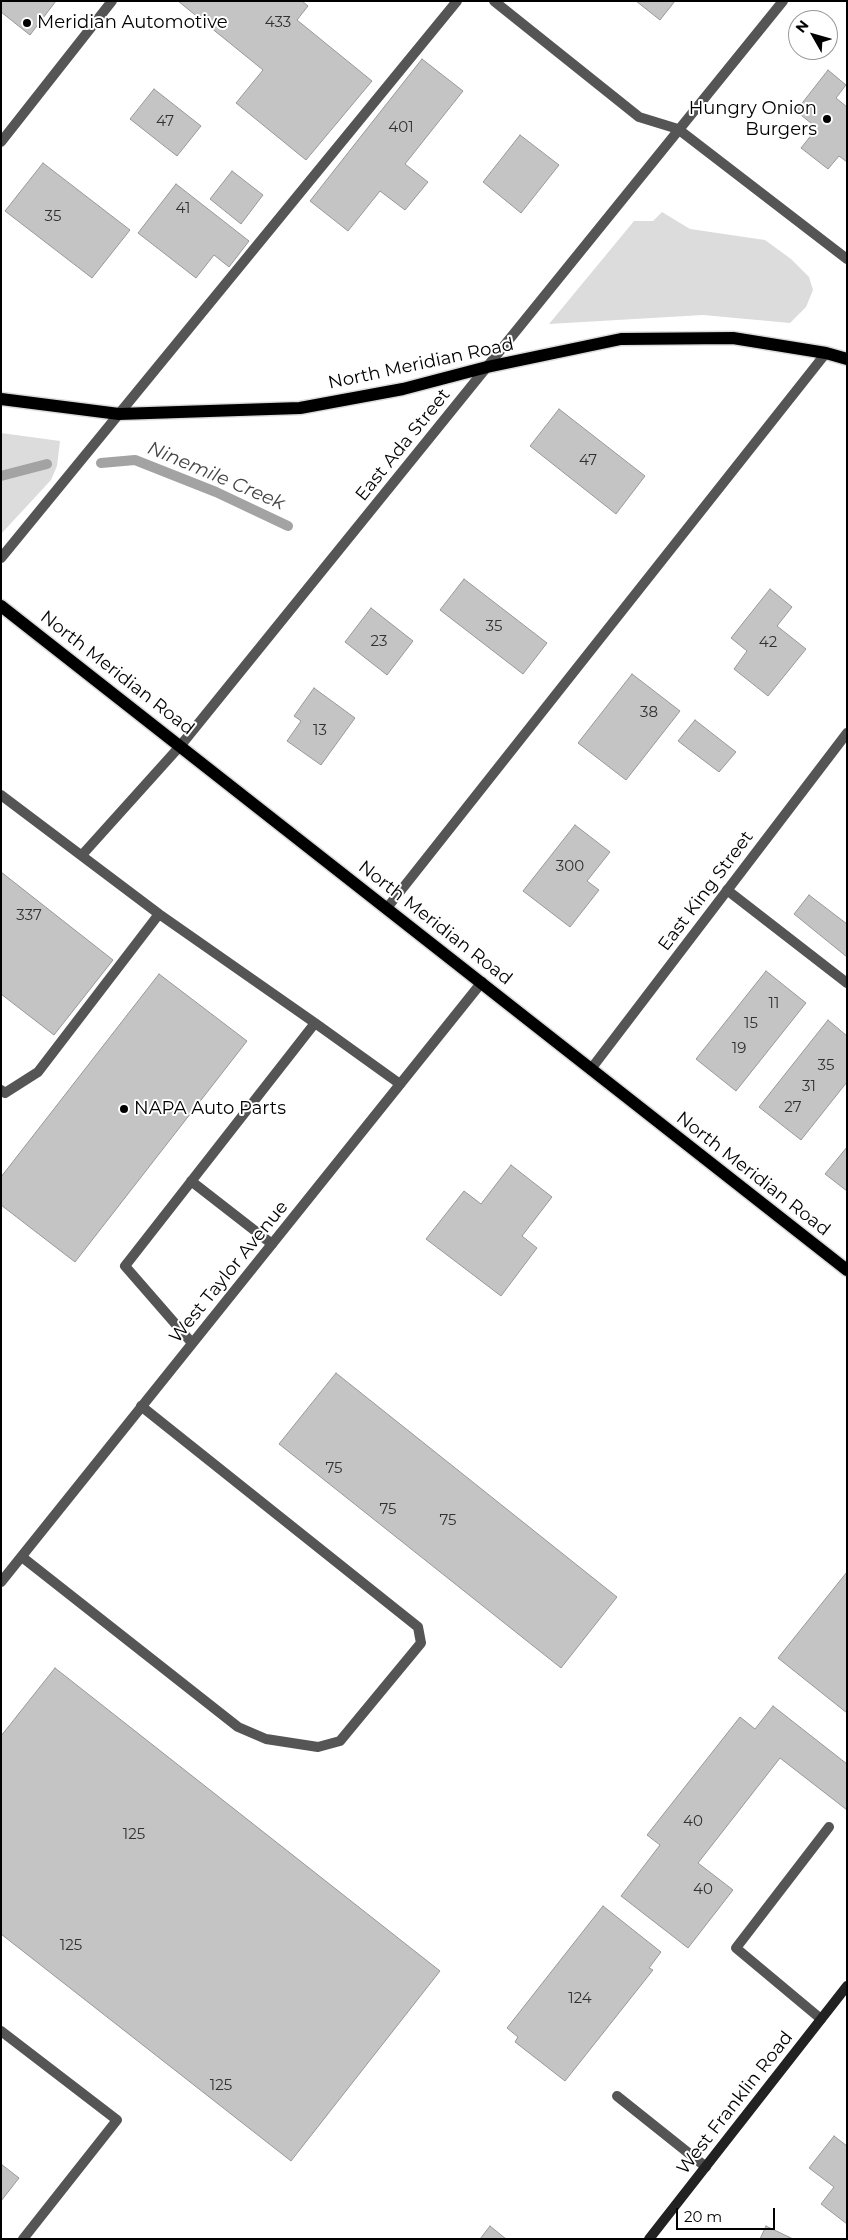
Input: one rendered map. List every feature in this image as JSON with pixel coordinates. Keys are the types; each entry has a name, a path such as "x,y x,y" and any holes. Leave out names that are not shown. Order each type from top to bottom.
{"main road":[{"name":"North Meridian Road","path":"1,399 119,414 300,408 403,389 487,367 621,339 733,338 826,353 847,359"},
{"name":"North Meridian Road","path":"1,606 182,745 847,1270"},
{"name":"West Franklin Road","path":"649,2239 847,1986"}],"street":[{"path":"1,142 112,1"},
{"path":"1,558 457,1"},
{"path":"494,1 639,117 678,129 847,259"},
{"name":"East Ada Street","path":"82,855 182,745 783,1"},
{"path":"387,908 826,353"},
{"name":"East King Street","path":"591,1069 847,733"},
{"path":"1,795 159,914 400,1084"},
{"path":"727,890 847,983"},
{"path":"1,1090 5,1093 38,1072 159,914"},
{"name":"West Taylor Avenue","path":"1,1582 482,982"},
{"path":"192,1343 125,1266 315,1023"},
{"path":"191,1181 272,1244"},
{"path":"22,1557 238,1727 266,1739 318,1747 340,1741 421,1643 418,1627 141,1406"},
{"path":"821,2020 736,1948 829,1827"},
{"path":"1,2030 117,2120 23,2239"},
{"path":"617,2096 706,2167"}],"shaded area":[{"path":"662,212 690,229 765,240 791,259 809,277 813,290 806,307 790,323 703,315 549,324 634,221 653,221"},
{"path":"1,433 60,441 57,466 51,480 1,534"}],"building":[{"name":"Meridian Automotive","path":"1,1 56,1 30,35 1,12"},
{"path":"178,1 302,1 308,6 297,20 372,81 306,160 236,103 263,70"},
{"path":"636,1 675,1 660,20"},
{"path":"422,59 463,91 405,164 428,182 405,210 380,191 348,231 310,201"},
{"name":"Hungry Onion Burgers","path":"828,70 846,85 836,98 847,107 847,162 839,156 828,169 801,148 817,128 796,111"},
{"path":"154,89 201,126 177,156 130,119"},
{"path":"520,135 559,165 521,213 483,182"},
{"path":"43,163 130,230 92,278 5,211"},
{"path":"232,171 263,195 241,224 210,199"},
{"path":"176,184 249,241 229,267 214,255 196,278 138,233"},
{"path":"559,409 645,476 616,514 530,446"},
{"path":"464,579 547,643 523,674 440,610"},
{"path":"770,589 792,607 777,626 806,649 768,696 734,669 747,651 731,638"},
{"path":"371,608 413,641 387,675 345,642"},
{"path":"632,674 680,711 626,780 578,743"},
{"path":"314,688 355,718 321,765 287,741 301,721 294,716"},
{"path":"695,720 736,752 719,772 678,741"},
{"path":"575,825 610,852 587,881 599,890 570,927 523,891"},
{"path":"1,872 113,960 54,1035 1,994"},
{"path":"809,895 847,924 847,957 794,914"},
{"path":"766,971 806,1003 736,1091 696,1059"},
{"name":"NAPA Auto Parts","path":"159,974 247,1041 75,1262 1,1205 1,1177"},
{"path":"828,1020 847,1036 847,1082 801,1140 759,1107"},
{"path":"847,1147 847,1191 825,1174"},
{"path":"511,1165 552,1197 522,1236 537,1248 501,1296 426,1239 464,1191 481,1204"},
{"path":"336,1373 617,1597 561,1668 279,1444"},
{"path":"847,1572 847,1713 778,1658"},
{"path":"55,1668 440,1971 291,2161 1,1934 1,1736"},
{"path":"773,1706 847,1764 847,1810 780,1758 698,1863 733,1890 688,1948 621,1896 660,1845 647,1835 740,1717 755,1729"},
{"path":"603,1906 661,1952 649,1968 653,1970 565,2081 515,2042 518,2037 507,2028"},
{"path":"834,2136 847,2146 847,2224 821,2204 834,2187 809,2168"},
{"path":"1,2164 19,2178 1,2201"},
{"path":"490,2226 506,2239 480,2239"},
{"path":"766,2226 793,2239 760,2239"}],"waterway":[{"name":"Ninemile Creek","path":"101,463 135,460 216,492 288,526"},
{"name":"Ninemile Creek","path":"1,476 47,464"}],"place":[{"name":"Meridian Automotive","path":"27,23"},
{"name":"Hungry Onion Burgers","path":"827,119"},
{"name":"NAPA Auto Parts","path":"124,1109"}]}
